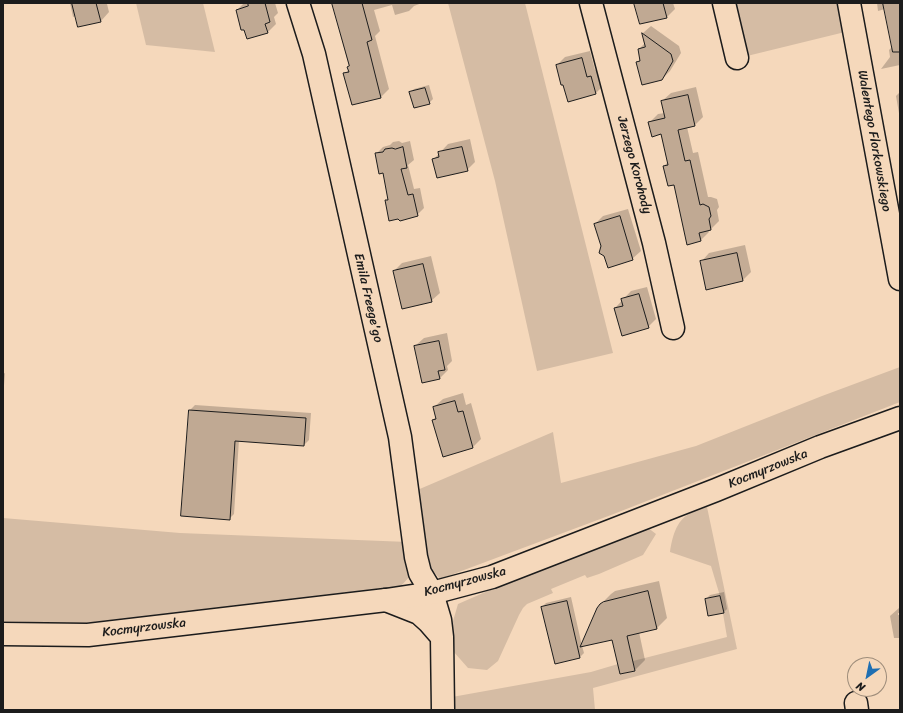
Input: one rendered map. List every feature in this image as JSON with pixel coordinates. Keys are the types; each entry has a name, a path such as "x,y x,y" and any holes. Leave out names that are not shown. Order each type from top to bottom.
{"street":[{"name":"Emila Freege'go","path":"298,3 314,54 400,437 416,557 420,573 432,592 436,604 442,636 442,710"},
{"name":"Jerzego Korohody","path":"592,3 654,243 672,328"},
{"path":"724,3 737,58"},
{"name":"Walentego Florkowskiego","path":"849,3 900,279"},
{"name":"Kocmyrzowska","path":"3,634 88,634 386,600 432,592 492,577 716,490 820,447 900,418"},
{"path":"386,600 419,614 442,636"}],"shaded area":[{"path":"136,3 203,3 215,52 146,45"},
{"path":"448,3 525,3 613,353 537,371 495,181"},
{"path":"735,3 840,3 845,32 747,56"},
{"path":"900,367 900,402 611,515 440,579 425,562 415,491 553,432 561,483 696,446"},
{"path":"707,507 737,649 593,688 595,710 453,710 452,697 591,672 618,664 620,674 635,671 633,661 727,637 720,596 711,566 670,552 675,530 681,521 689,514"},
{"path":"3,518 180,533 408,542 411,575 401,586 77,624 3,621"},
{"path":"647,527 656,534 643,555 599,574 587,578 585,575 551,589 553,593 527,604 519,615 498,661 487,670 468,668 453,651 451,628 458,604 506,583"}],"building":[{"path":"72,3 96,3 101,22 78,27"},
{"path":"248,3 265,3 270,22 265,24 268,33 247,39 244,30 241,30 236,10 248,6"},
{"path":"332,3 362,3 372,40 367,42 381,98 352,105 343,73 349,72 347,67 349,66"},
{"path":"634,3 663,3 667,18 640,24"},
{"path":"883,3 900,3 900,52 893,52"},
{"path":"642,33 671,54 673,61 662,80 642,85 636,62 640,61 638,49 645,47"},
{"path":"582,58 587,77 591,76 596,94 568,102 563,85 561,85 556,65"},
{"path":"425,88 430,104 414,108 409,92"},
{"path":"688,95 695,126 678,130 685,161 690,160 700,205 703,204 709,207 711,216 709,219 711,230 699,233 701,241 687,245 674,185 668,186 663,166 668,165 661,134 652,137 648,122 665,118 661,101"},
{"path":"403,147 407,168 401,169 408,195 413,194 418,216 400,221 398,219 389,221 385,200 388,200 383,173 379,174 375,153 383,152 385,149"},
{"path":"462,147 468,171 437,178 432,159 439,157 438,152"},
{"path":"620,216 633,260 608,268 604,256 599,253 601,246 594,224"},
{"path":"737,253 743,281 706,290 700,261"},
{"path":"423,264 432,302 402,309 393,271"},
{"path":"639,294 649,328 622,336 614,308 623,306 621,299"},
{"path":"439,341 445,370 438,371 440,379 422,383 414,346"},
{"path":"455,401 458,412 463,411 473,448 443,457 432,420 436,419 433,407"},
{"path":"189,410 306,418 304,446 235,441 230,520 181,516"},
{"path":"648,591 657,629 627,636 635,671 620,674 612,640 580,647 600,604"},
{"path":"720,596 724,613 708,616 705,599"},
{"path":"567,601 580,658 555,664 541,607"}]}
